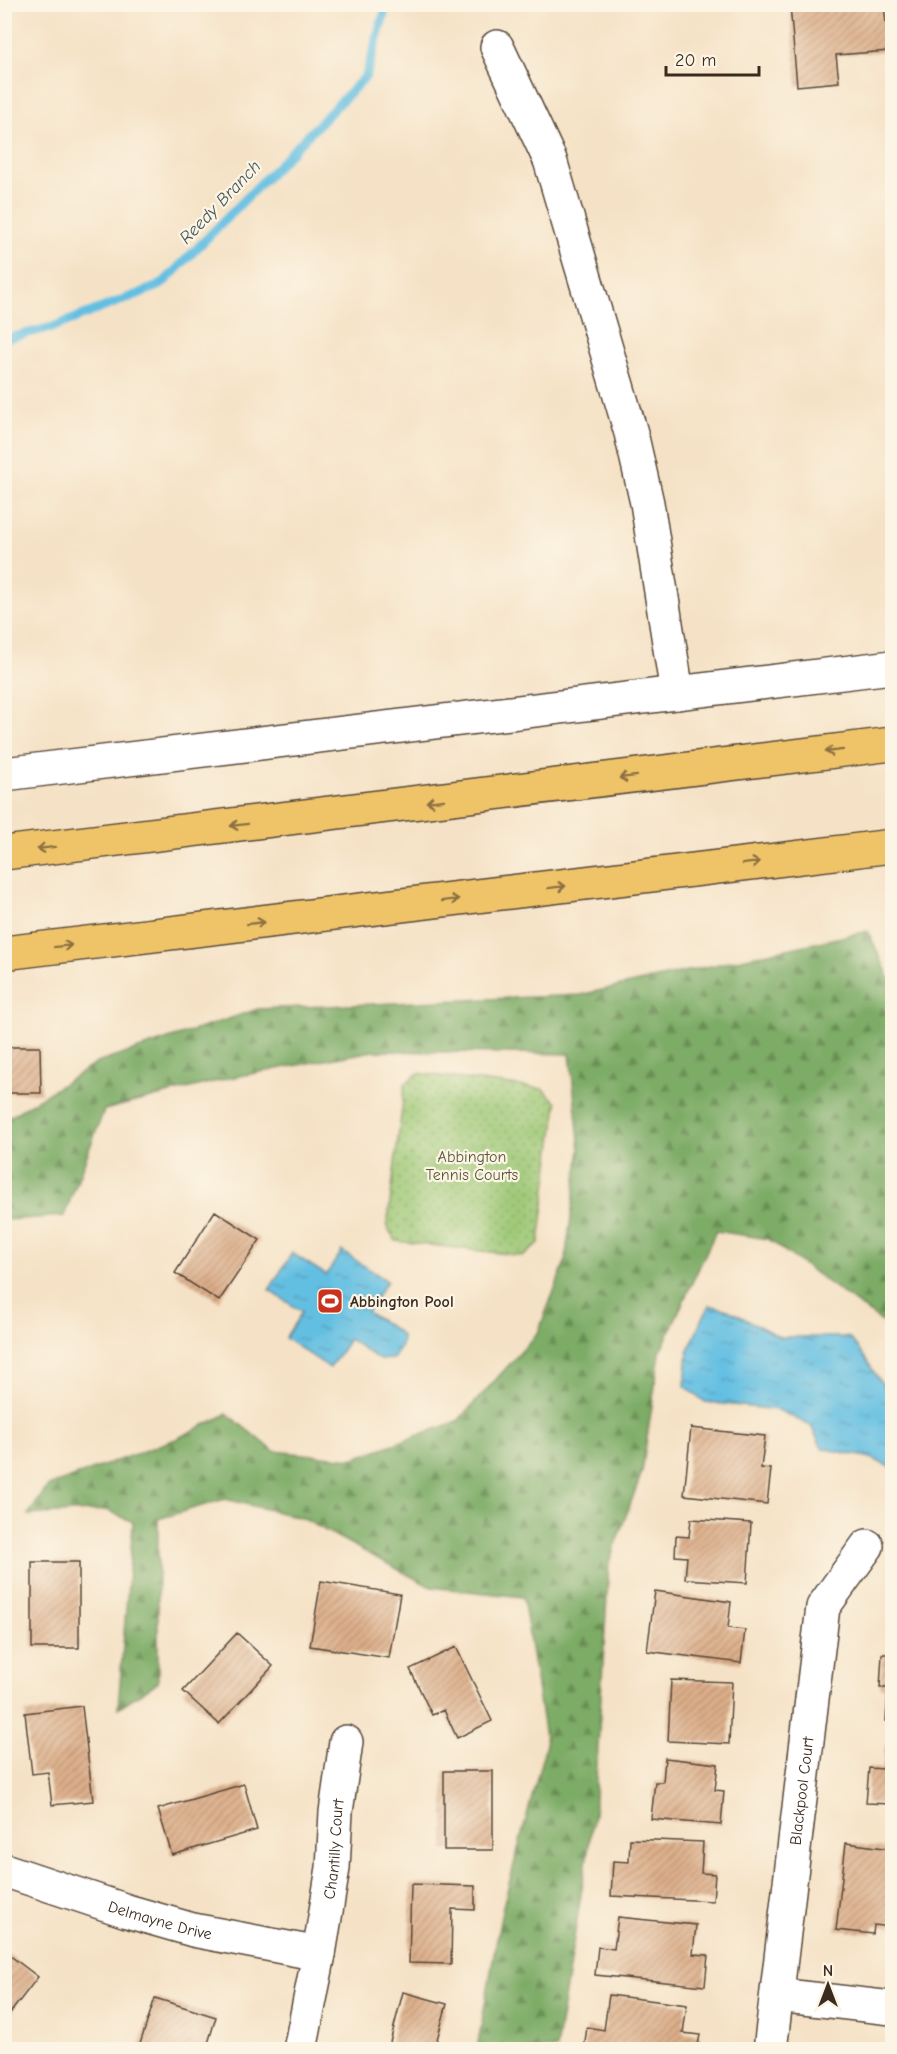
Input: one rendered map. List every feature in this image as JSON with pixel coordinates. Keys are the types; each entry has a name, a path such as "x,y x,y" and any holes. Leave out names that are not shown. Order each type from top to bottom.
{"highway":[{"path":"4,853 892,744"},
{"path":"4,953 892,846"}],"street":[{"path":"497,47 550,160 631,433 647,503 677,693"},
{"path":"4,774 892,667"},
{"name":"Blackpool Court","path":"770,2049 823,1607 867,1546"},
{"name":"Chantilly Court","path":"300,2049 333,1868 336,1812 346,1742"},
{"name":"Delmayne Drive","path":"4,1870 126,1911 193,1930 319,1954"},
{"path":"777,1995 892,2008"}],"green space":[{"path":"868,931 892,984 892,1329 768,1239 716,1231 660,1352 642,1472 609,1562 594,1814 556,2049 477,2049 502,1910 546,1744 523,1597 431,1587 302,1518 225,1499 158,1519 158,1682 118,1708 133,1522 107,1510 28,1515 48,1486 176,1439 227,1414 274,1451 352,1459 458,1421 538,1333 565,1262 580,1150 570,1054 373,1051 229,1078 104,1110 64,1216 5,1220 5,1114 11,1116 97,1063 258,1009 580,995"},
{"name":"Abbington Tennis Courts","path":"418,1073 543,1089 557,1103 539,1243 524,1256 396,1241 387,1227 405,1084"}],"water":[{"name":"Abbington Pool","path":"342,1251 387,1281 367,1312 397,1331 402,1337 401,1346 393,1359 380,1360 349,1339 330,1368 285,1338 302,1312 269,1290 292,1253 326,1275"},
{"path":"709,1305 728,1310 780,1337 848,1337 892,1395 892,1468 871,1458 822,1448 811,1426 778,1410 705,1402 685,1386 688,1351"}],"building":[{"path":"884,4 889,51 836,55 839,82 797,86 790,5"},
{"path":"4,1047 40,1047 41,1093 4,1093"},
{"path":"215,1211 260,1240 219,1301 175,1273"},
{"path":"691,1428 765,1436 761,1468 771,1469 767,1504 684,1495"},
{"path":"691,1519 751,1523 747,1583 685,1579 687,1557 675,1556 676,1536 689,1537"},
{"path":"32,1562 79,1562 79,1648 32,1648"},
{"path":"321,1581 400,1594 389,1658 310,1646"},
{"path":"655,1591 731,1602 728,1628 745,1630 741,1663 647,1651"},
{"path":"237,1633 273,1666 219,1724 183,1691"},
{"path":"456,1647 492,1721 457,1738 444,1710 432,1715 410,1669"},
{"path":"882,1654 892,1654 892,1721 886,1721 888,1688 880,1688"},
{"path":"671,1680 732,1682 729,1744 668,1741"},
{"path":"82,1706 93,1801 52,1805 48,1772 32,1774 25,1713"},
{"path":"885,1744 892,1744 892,1804 866,1803 869,1768 883,1769"},
{"path":"665,1758 718,1764 715,1790 724,1791 721,1825 651,1819 655,1782 663,1782"},
{"path":"444,1771 493,1771 493,1850 444,1850"},
{"path":"244,1784 257,1830 172,1855 158,1809"},
{"path":"630,1839 703,1842 701,1873 715,1874 713,1901 611,1896 613,1861 629,1862"},
{"path":"846,1843 892,1849 892,1927 874,1925 873,1934 836,1930"},
{"path":"411,1884 475,1886 475,1910 452,1909 451,1964 409,1963"},
{"path":"618,1917 696,1925 693,1954 708,1955 705,1986 595,1975 598,1947 614,1949"},
{"path":"4,1951 38,1977 4,2021"},
{"path":"403,1992 447,2004 434,2050 388,2050"},
{"path":"609,1995 687,2005 683,2033 700,2035 697,2050 584,2050 587,2027 604,2030"},
{"path":"155,1998 216,2017 206,2050 138,2050"}],"waterway":[{"name":"Reedy Branch","path":"4,339 53,327 161,285 366,76 387,4"}],"place":[{"name":"Abbington Pool","path":"330,1301"}]}
